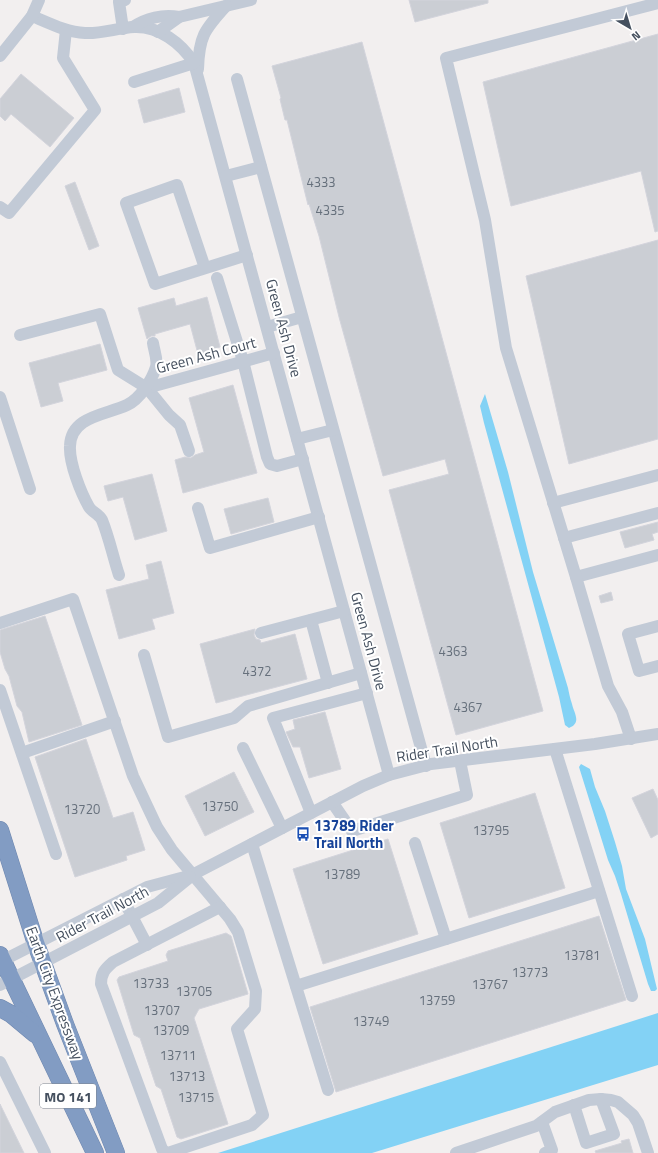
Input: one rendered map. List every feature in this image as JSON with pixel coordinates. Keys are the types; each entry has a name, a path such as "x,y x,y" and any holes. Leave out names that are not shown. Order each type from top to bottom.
{"highway":[{"name":"Earth City Expressway","path":"0,830 36,944 80,1065 116,1153"},
{"name":"Earth City Expressway","path":"1,960 6,982 40,1039 95,1153"},
{"path":"0,1008 25,1025 40,1039"}],"street":[{"path":"1,53 32,16 39,0"},
{"path":"126,0 119,2 128,28 142,21 168,15 179,17"},
{"path":"158,32 179,17 225,3 251,0"},
{"path":"134,82 196,69 199,48 203,37 225,3"},
{"path":"631,739 622,712 608,686 506,348 485,220 446,58 658,3"},
{"name":"Green Ash Drive","path":"32,16 66,30 85,33 99,33 128,28 145,28 158,32 176,42 188,53 196,69 389,775"},
{"path":"0,207 9,213 94,110 63,58 66,30"},
{"path":"237,79 426,766"},
{"path":"226,176 261,167"},
{"path":"205,268 177,185 126,203 155,284 247,255"},
{"path":"217,278 243,361 270,464 277,466 303,459"},
{"path":"20,335 100,314 118,370 147,388 169,415 180,425 188,451"},
{"path":"267,327 302,317"},
{"path":"119,575 101,518 90,509 81,490 73,466 70,447 73,434 79,425 88,419 129,404 147,388 156,367 156,358 152,343"},
{"name":"Green Ash Court","path":"147,388 274,353"},
{"path":"0,397 30,488"},
{"path":"298,439 333,430"},
{"path":"553,503 658,475"},
{"path":"198,508 210,548 319,518"},
{"path":"564,538 658,513"},
{"path":"576,577 658,555"},
{"path":"0,623 73,599 133,776 157,827 172,850 220,907 238,932 256,991 255,1009 237,1029 263,1115 252,1125 167,1153 162,1149 101,984 101,976 105,969 113,962 220,907"},
{"path":"261,633 344,611"},
{"path":"310,620 328,683"},
{"path":"658,626 628,634 639,671 658,666"},
{"path":"144,655 168,737 234,718 248,706 362,673"},
{"path":"0,690 56,854"},
{"path":"311,813 273,718 367,693"},
{"path":"22,753 115,721"},
{"name":"Rider Trail North","path":"6,982 158,903 192,875 363,786 389,775 426,766 631,739 658,734"},
{"path":"243,748 282,828"},
{"path":"555,749 632,996"},
{"path":"332,802 352,831 467,795 460,761"},
{"path":"415,843 446,939"},
{"path":"252,844 328,1090"},
{"name":"Rider Trail North","path":"1,960 36,944 147,887 192,875"},
{"path":"296,986 599,890"},
{"path":"123,899 147,945"},
{"path":"0,1062 45,1153"},
{"path":"574,1105 586,1143 614,1134 601,1099"},
{"path":"456,1153 536,1126 555,1112 589,1100 601,1099 618,1102 633,1115 638,1123 648,1153"},
{"path":"542,1122 552,1150 545,1153"}],"water":[{"path":"485,394 508,472 533,572 575,714 576,721 573,726 569,728 565,725 559,697 484,423 480,406"},
{"path":"581,764 590,769 595,787 605,811 622,866 626,889 645,939 657,989 655,991 651,991 648,984 621,894 608,860 579,767"},
{"path":"658,1013 658,1065 372,1153 218,1153"}],"building":[{"path":"409,0 488,0 488,3 415,22"},
{"path":"658,34 658,231 655,232 641,171 511,206 483,82"},
{"path":"362,42 543,711 456,735 389,490 449,474 445,459 383,476 339,317 319,236 309,204 308,205 272,66"},
{"path":"21,74 74,118 50,147 11,114 5,121 0,116 0,99"},
{"path":"179,88 185,112 144,123 138,100"},
{"path":"75,182 99,246 89,250 65,186"},
{"path":"658,240 658,439 569,464 526,276"},
{"path":"207,297 220,347 198,354 190,324 155,334 155,336 151,336 147,339 138,308 174,298 176,306"},
{"path":"100,344 107,370 58,383 63,401 41,407 29,363"},
{"path":"233,385 257,473 183,493 175,460 185,457 191,458 204,452 189,398"},
{"path":"152,474 167,531 135,540 123,497 108,501 104,486"},
{"path":"268,498 274,522 231,534 224,509"},
{"path":"658,522 658,532 652,534 654,540 625,548 620,532"},
{"path":"161,561 174,613 152,619 155,629 119,639 106,590 149,579 146,565"},
{"path":"611,592 613,600 601,603 599,596"},
{"path":"45,616 82,725 29,742 22,712 17,706 9,676 5,669 0,652 0,630"},
{"path":"255,629 254,635 256,639 260,640 261,643 295,634 307,679 216,703 200,644"},
{"path":"325,712 341,769 309,778 300,747 293,747 286,732 295,729 293,720"},
{"path":"86,739 113,818 133,812 145,850 126,856 127,860 75,877 35,757"},
{"path":"234,772 254,812 205,836 185,796"},
{"path":"653,789 658,800 658,834 651,838 632,798"},
{"path":"535,793 565,888 469,918 440,823"},
{"path":"388,839 418,934 323,964 293,869"},
{"path":"599,916 626,1000 336,1092 310,1007"},
{"path":"226,933 231,936 248,994 199,1009 194,1018 228,1124 181,1139 177,1137 161,1089 156,1086 140,1038 134,1035 117,980 119,977 168,961 166,955 168,951"},
{"path":"0,1104 24,1153 0,1153"},
{"path":"629,1139 633,1153 596,1153 595,1151 622,1143 621,1141"}],"place":[{"name":"13789 Rider Trail North","path":"303,834"}]}
